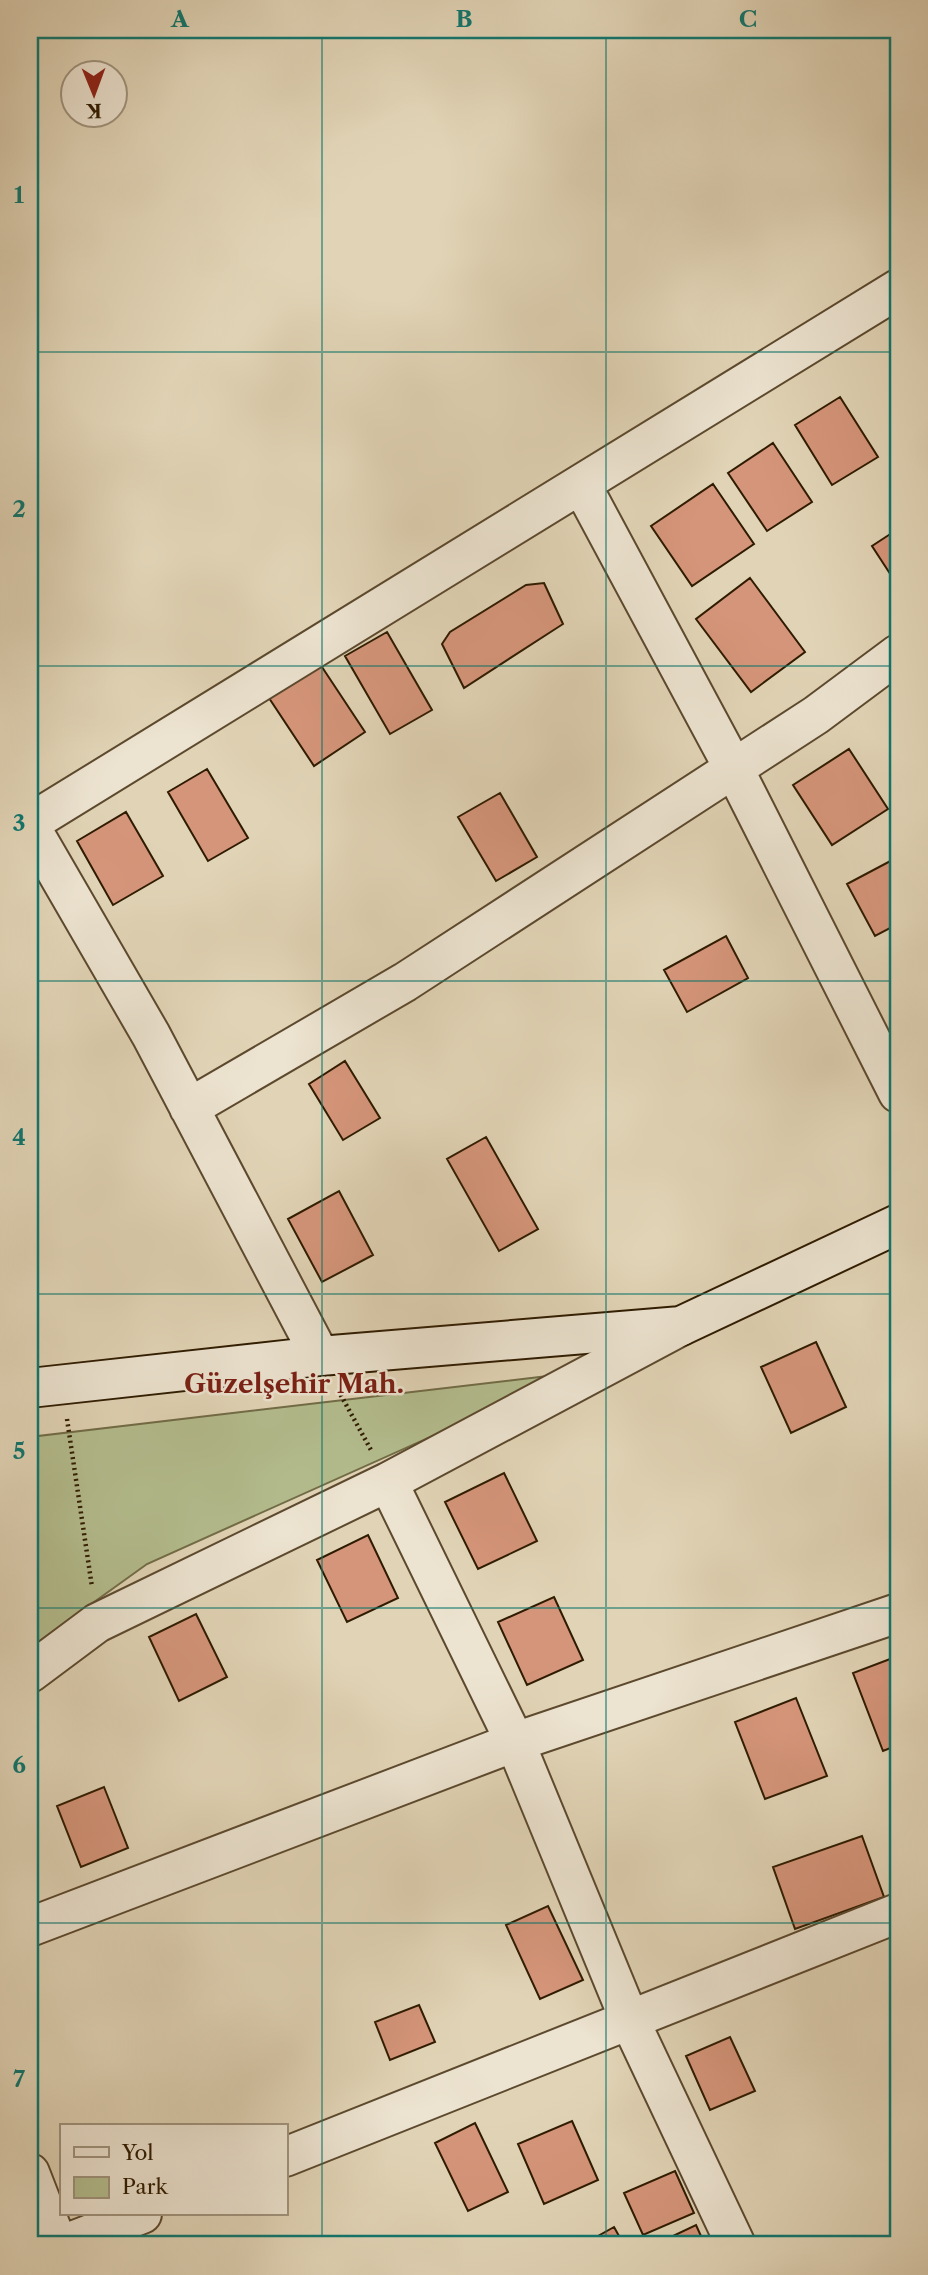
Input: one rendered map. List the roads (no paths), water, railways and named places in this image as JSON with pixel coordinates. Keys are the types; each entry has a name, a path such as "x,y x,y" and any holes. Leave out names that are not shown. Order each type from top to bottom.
{"street":[{"path":"320,1356 151,1035 30,824 898,289"},
{"path":"581,484 734,769 898,1093"},
{"path":"188,1108 405,982 816,715 898,654"},
{"path":"30,1673 97,1623 388,1482 681,1326 898,1224"},
{"path":"46,1386 320,1356 681,1326"},
{"path":"388,1482 515,1742 630,2021 736,2245"},
{"path":"30,1927 515,1742 898,1613"},
{"path":"287,2156 898,1913"},
{"path":"30,2173 60,2245 137,2216"}],"district":[{"name":"Güzelşehir Mah.","path":"294,1384"}]}
